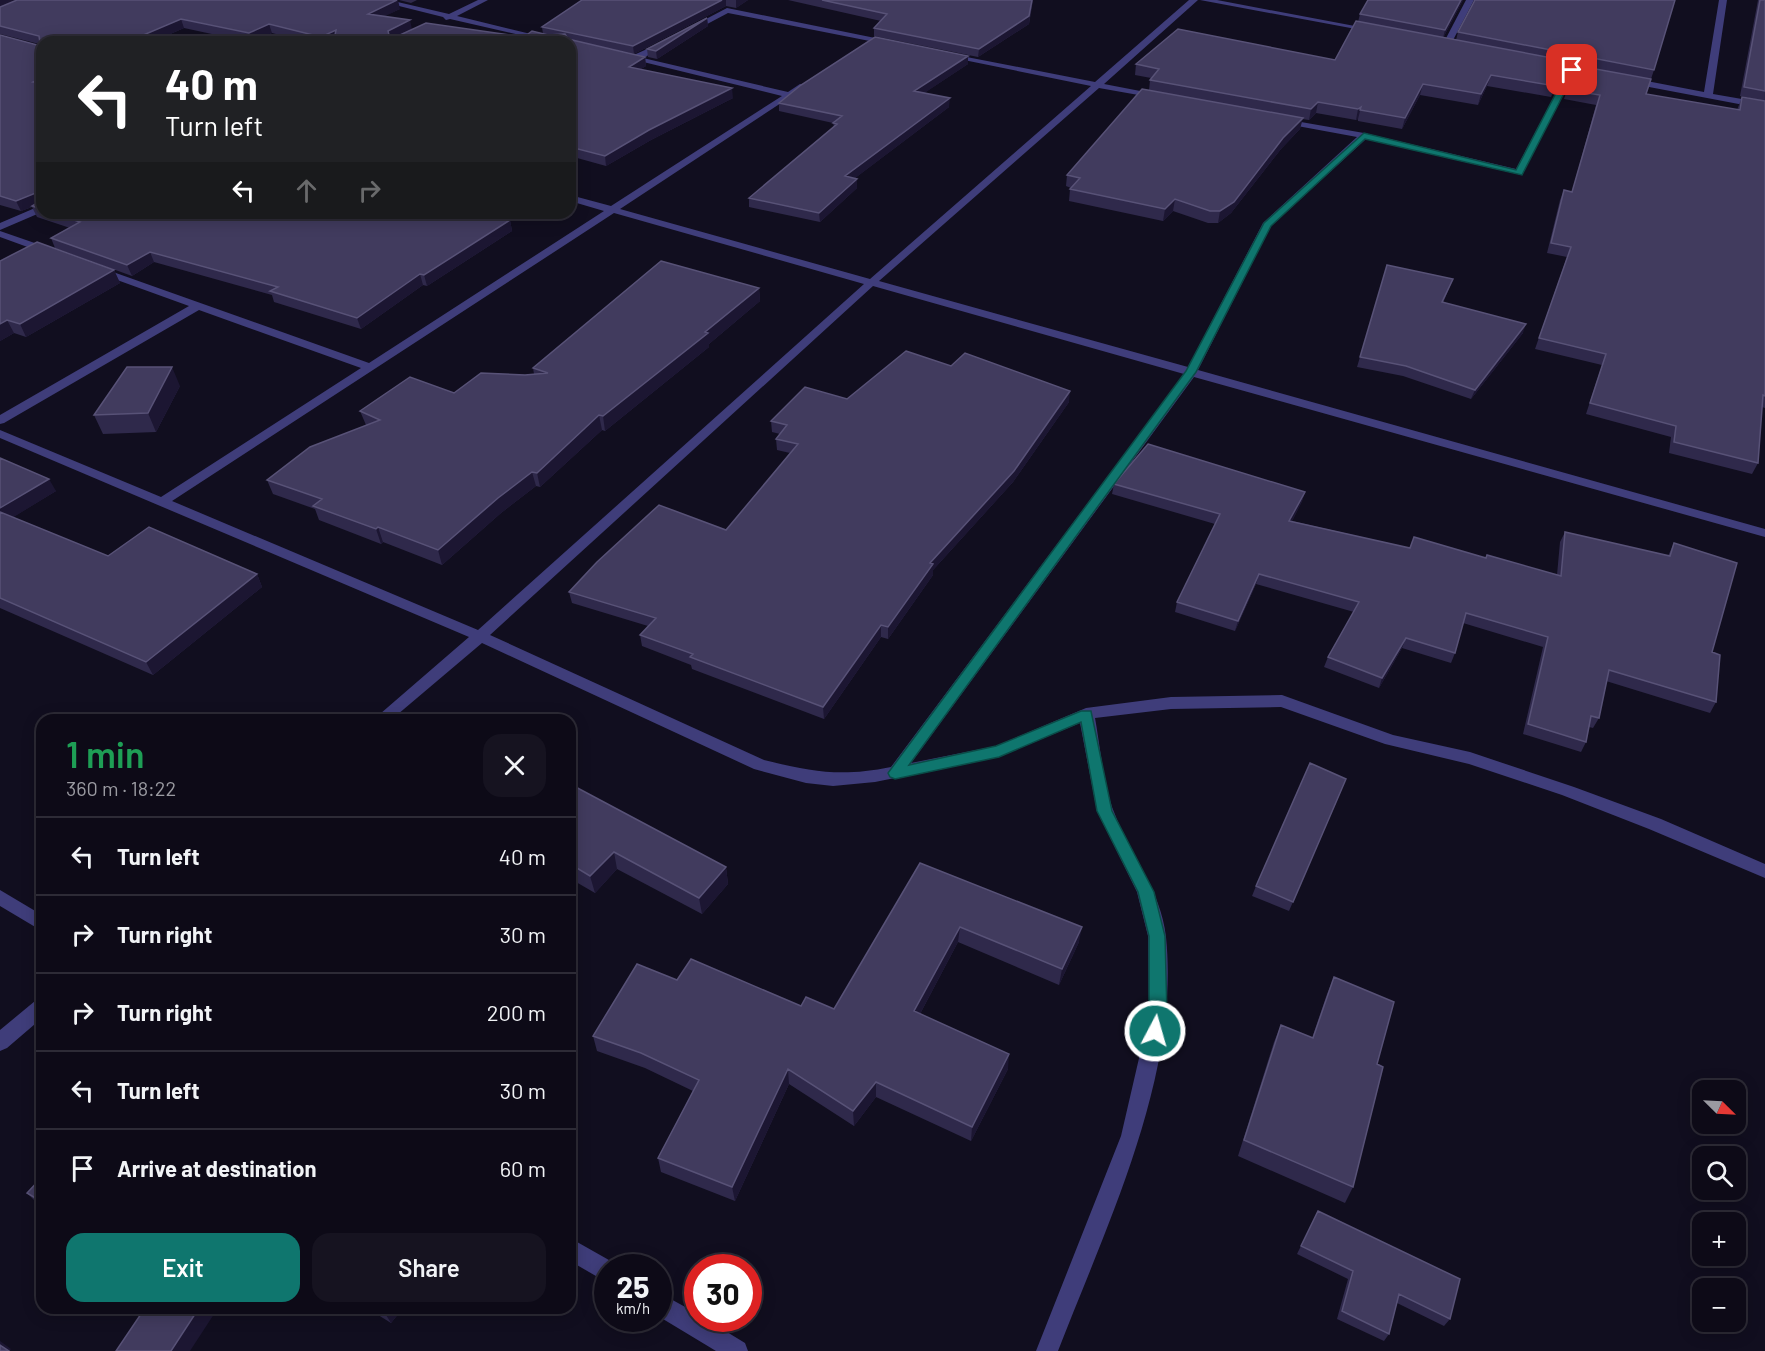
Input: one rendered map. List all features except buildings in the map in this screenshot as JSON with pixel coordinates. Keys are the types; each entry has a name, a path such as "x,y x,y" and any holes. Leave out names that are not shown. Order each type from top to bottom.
{"street":[{"path":"379,0 534,36"},
{"path":"431,25 484,0"},
{"path":"388,714 480,636 872,282 1194,0"},
{"path":"1204,0 1378,32"},
{"path":"1447,44 1470,0"},
{"path":"1708,95 1723,0"},
{"path":"687,31 736,5"},
{"path":"727,10 869,43 896,45"},
{"path":"635,59 676,37"},
{"path":"1436,42 1459,46"},
{"path":"941,54 1167,99"},
{"path":"624,57 789,95"},
{"path":"1561,67 1584,72"},
{"path":"1271,118 1364,136 1519,173 1572,70"},
{"path":"162,502 610,209 817,77"},
{"path":"1617,78 1765,106"},
{"path":"895,773 1191,372 1267,225 1364,136"},
{"path":"576,200 1765,533"},
{"path":"0,227 36,210"},
{"path":"0,234 55,254"},
{"path":"88,266 370,367"},
{"path":"0,420 199,305"},
{"path":"0,434 480,636 760,765 786,774 833,780 895,773 999,751 1086,714 1171,702 1282,701 1391,740 1470,758 1568,790 1765,871"},
{"path":"1047,1351 1131,1136 1158,1015 1157,936 1146,892 1105,811 1086,714"},
{"path":"0,897 36,920"},
{"path":"0,1042 36,1012"},
{"path":"576,1253 594,1264"},
{"path":"672,1312 737,1351"}],"route":[{"path":"1155,1031 1158,1015 1157,936 1146,892 1105,811 1086,714 999,751 895,773 1191,372 1267,225 1364,136 1519,173 1572,70"}]}
